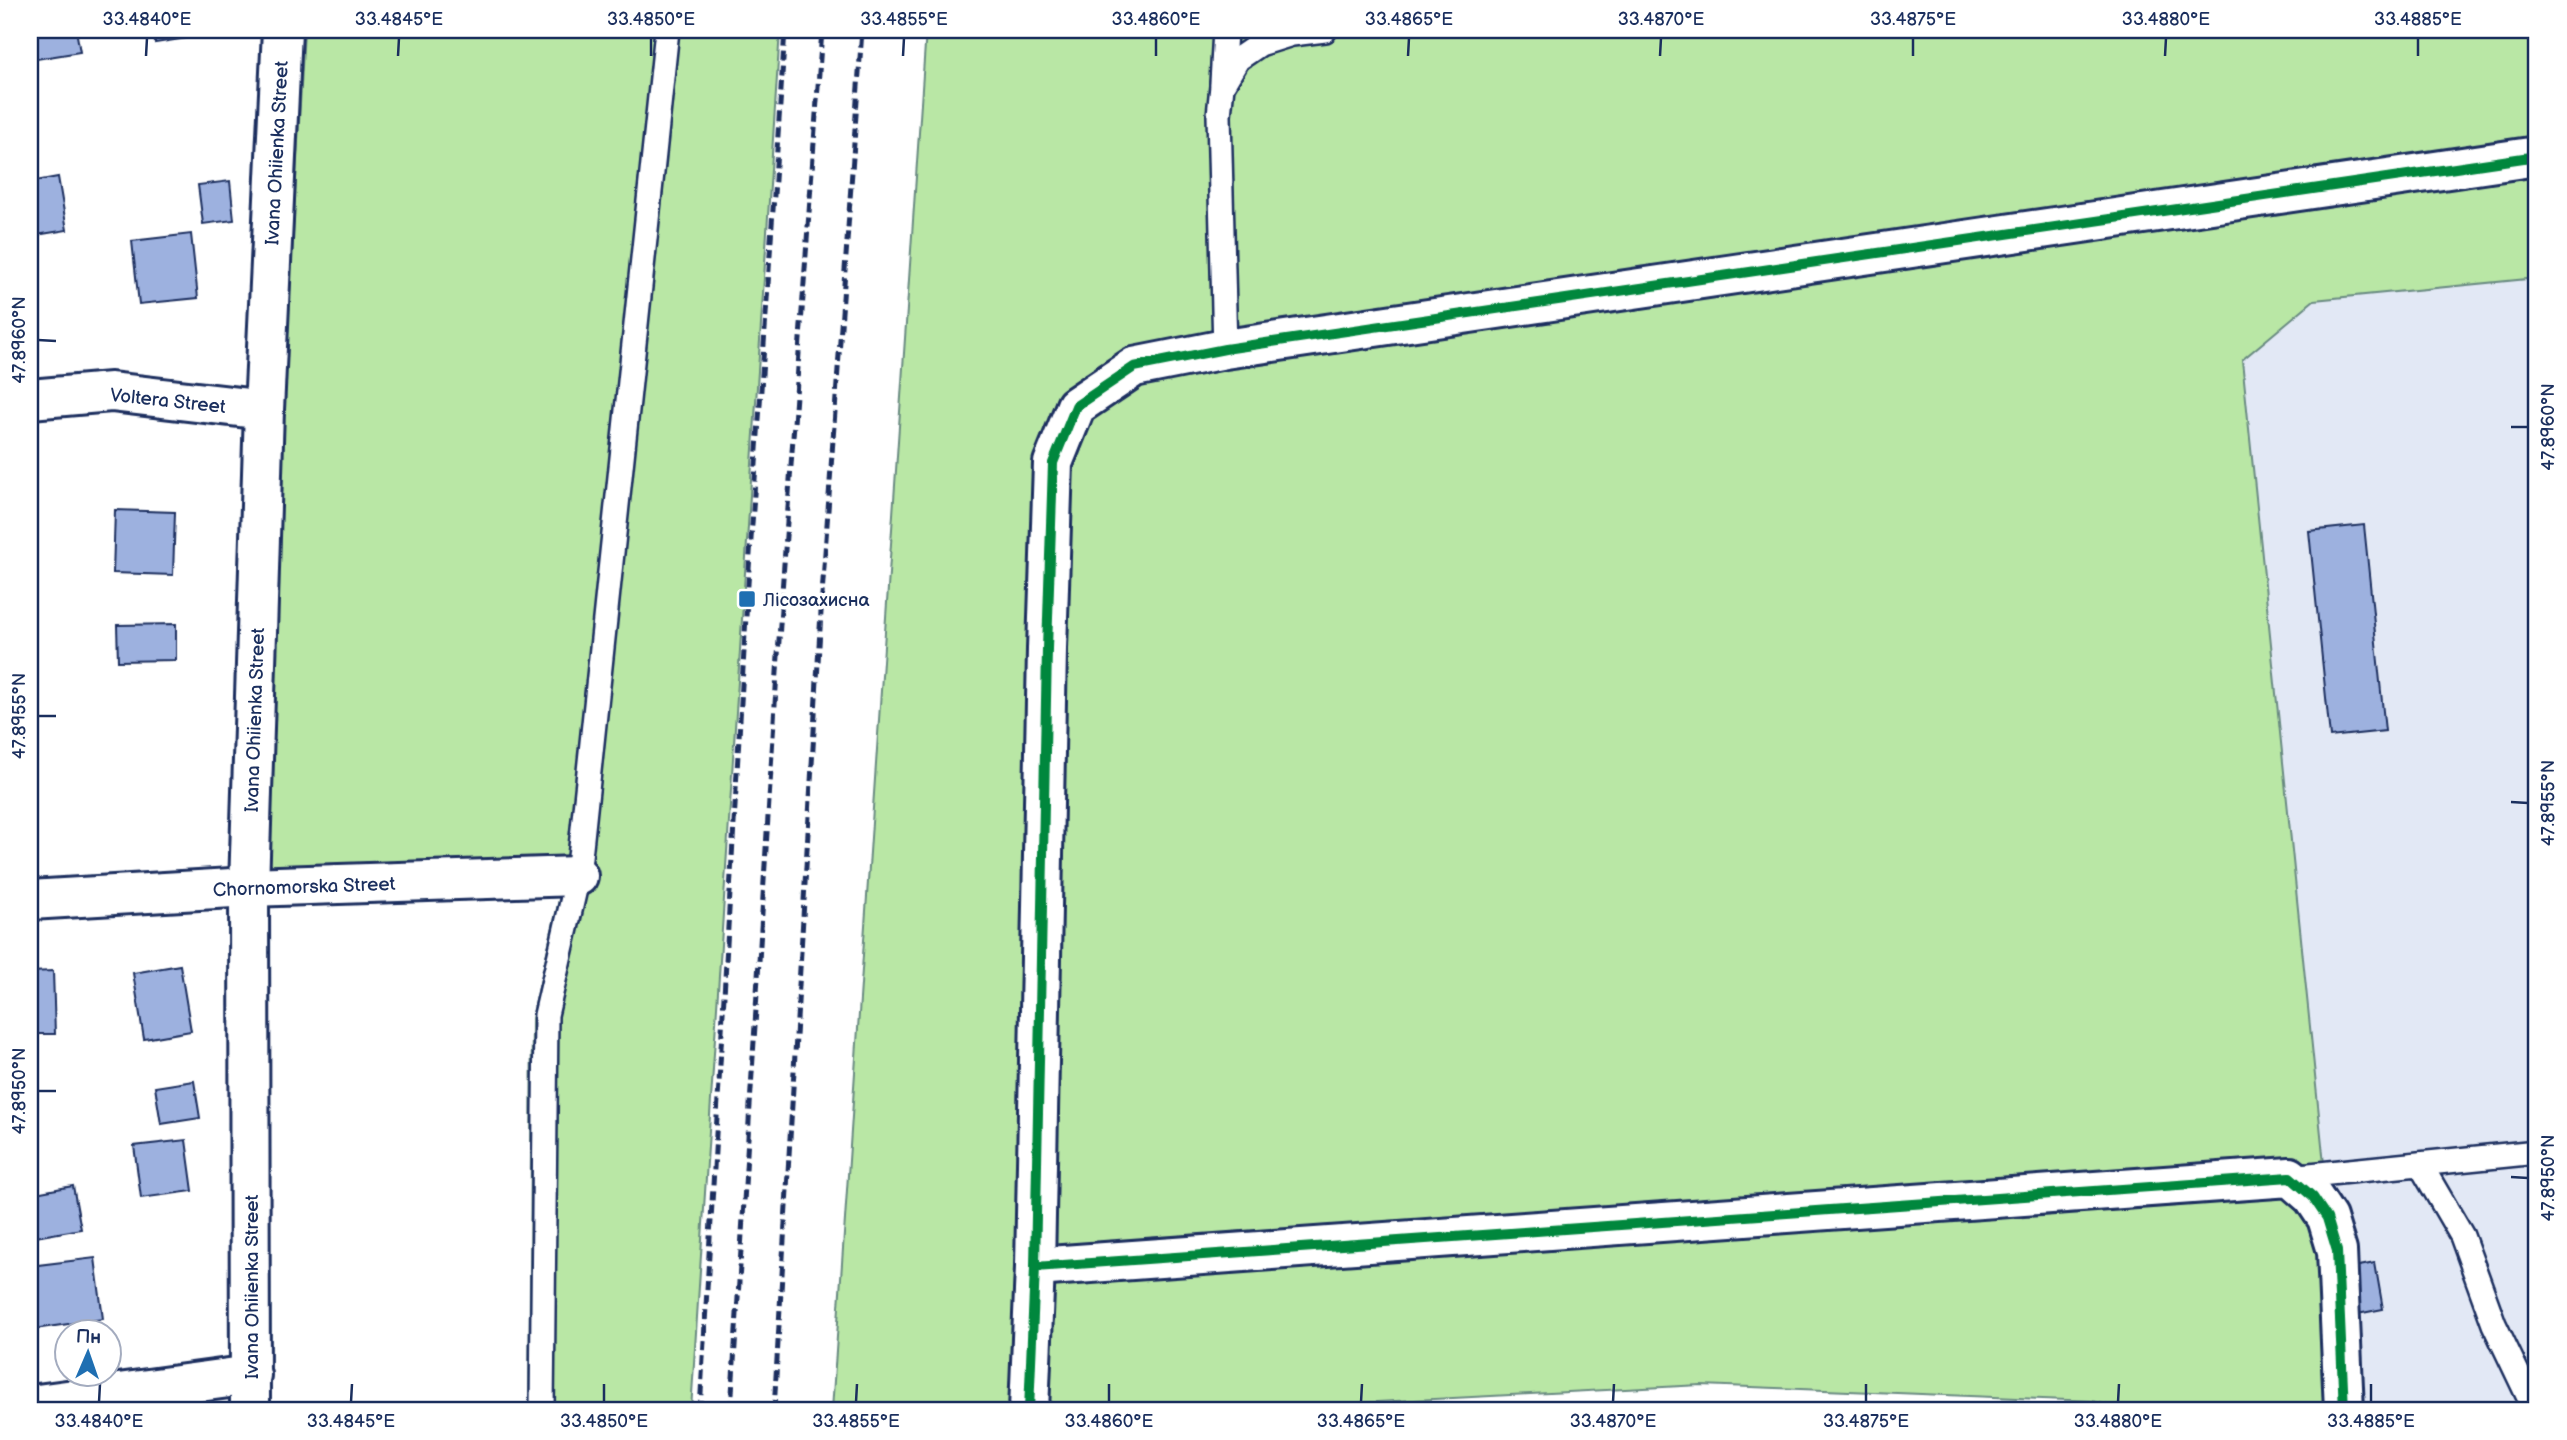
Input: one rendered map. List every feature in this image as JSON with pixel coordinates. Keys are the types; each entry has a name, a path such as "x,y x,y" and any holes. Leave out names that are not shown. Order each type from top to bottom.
{"street":[{"name":"Ivana Ohiienka Street","path":"251,1393 249,887 264,410 282,30"},
{"path":"1029,1410 1035,1267 1046,649 1053,463 1076,407 1134,367 1225,349 2537,156"},
{"name":"Voltera Street","path":"30,399 111,392 264,410"},
{"name":"Chornomorska Street","path":"30,900 249,887 578,876"},
{"path":"1035,1267 2290,1177 2313,1197 2327,1218 2337,1251 2344,1410"},
{"path":"30,1405 251,1393"}],"lane":[{"path":"542,1410 546,1015 578,876 667,30"},
{"path":"1225,30 1219,115 1225,349"},
{"path":"1222,86 1238,59 1260,44 1292,34 1325,30"},
{"path":"2290,1177 2537,1152"},
{"path":"2420,1164 2462,1236 2494,1324 2535,1410"}],"shaded area":[{"path":"2537,278 2537,1410 2344,1410 2325,1174 2242,360 2314,300"}],"green space":[{"path":"304,30 780,30 691,1410 529,1410 532,1018 568,860 265,871 285,383"},
{"path":"926,30 2537,30 2537,278 2314,300 2242,360 2325,1174 2344,1410 2126,1410 2092,1401 1701,1385 1226,1410 832,1410"}],"building":[{"path":"30,30 76,30 80,52 30,60"},
{"path":"154,30 199,30 200,36 155,43"},
{"path":"58,177 67,230 30,236 30,182"},
{"path":"230,181 234,220 203,224 198,185"},
{"path":"191,234 198,298 139,304 132,241"},
{"path":"115,510 175,512 173,575 113,573"},
{"path":"2364,525 2385,731 2330,737 2309,531"},
{"path":"176,624 176,660 118,661 117,625"},
{"path":"180,965 191,1031 144,1039 133,973"},
{"path":"53,971 55,1034 30,1034 30,972"},
{"path":"194,1081 200,1118 161,1124 155,1087"},
{"path":"186,1140 193,1191 141,1198 134,1146"},
{"path":"73,1186 81,1229 30,1238 30,1194"},
{"path":"95,1258 103,1318 52,1318 52,1326 34,1329 30,1266"},
{"path":"2375,1263 2383,1309 2347,1316 2338,1270"}],"railway":[{"path":"700,1410 747,599 785,30"},
{"path":"731,1410 782,592 822,30"},
{"path":"774,1410 822,595 862,30"}],"cycle path":[{"path":"1029,1410 1035,1267 1053,463 1076,406 1134,367 1225,349 2537,156"},
{"path":"1035,1267 2290,1177 2313,1197 2327,1218 2337,1251 2344,1410"}],"place":[{"name":"Лісозахисна","path":"747,599"}]}
